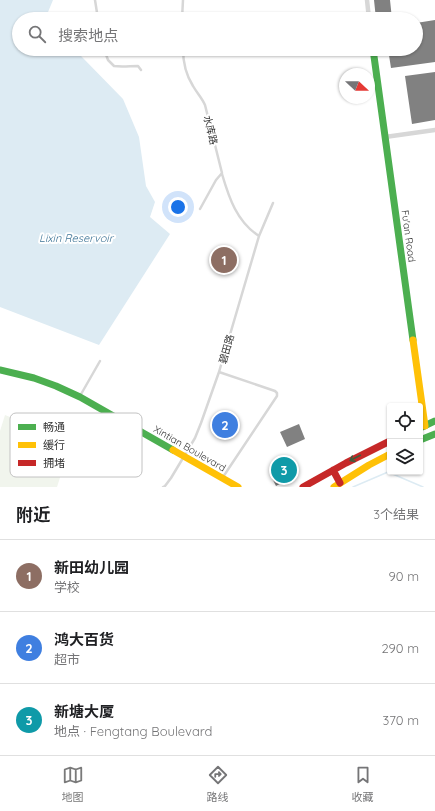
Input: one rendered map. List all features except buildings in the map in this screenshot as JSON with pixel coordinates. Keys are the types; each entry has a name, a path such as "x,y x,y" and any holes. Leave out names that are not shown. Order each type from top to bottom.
{"street":[{"path":"367,0 368,12"},
{"name":"Fu'an Road","path":"374,56 419,403"},
{"path":"385,136 435,130"},
{"name":"Xintian Boulevard","path":"0,370 34,378 56,386 80,397 108,413"},
{"path":"423,427 435,422"},
{"name":"Xintian Boulevard","path":"142,432 238,487"},
{"path":"422,439 435,434"},
{"path":"303,487 387,443"},
{"path":"334,487 387,456"},
{"path":"333,470 340,483"}],"lane":[{"path":"95,0 96,12"},
{"path":"182,12 183,0"},
{"path":"107,56 108,60 114,66 138,66 141,70"},
{"name":"水库路","path":"183,56 186,70 192,85 203,99 205,105 229,197 240,217 250,230 259,236"},
{"path":"200,209 216,180 222,174"},
{"name":"碧田路","path":"163,487 171,478 195,438 201,424 220,372 259,236 273,203"},
{"path":"80,397 100,361"},
{"path":"220,372 277,393 277,396 222,478"}],"shaded area":[{"path":"5,415 10,417 10,477 60,477 57,487 0,487 0,431"}],"water":[{"name":"Lixin Reservoir","path":"0,0 53,0 48,12 12,12 12,56 81,56 123,99 139,137 146,186 155,202 150,217 170,234 99,345 0,307"}],"waterway":[{"path":"353,487 388,472 423,487"}],"traffic: fast":[{"path":"374,56 413,340"},
{"path":"0,370 34,378 56,386 80,397 108,413"},
{"path":"423,427 435,421"},
{"path":"142,432 173,450"},
{"path":"422,439 435,434"}],"traffic: slow":[{"path":"413,340 425,426"},
{"path":"173,450 238,487"},
{"path":"334,487 387,456"}],"traffic: jam":[{"path":"303,487 387,442"},
{"path":"333,470 340,483"}],"place":[{"name":"新田幼儿园","path":"224,260"},
{"name":"鸿大百货","path":"225,425"},
{"name":"新塘大厦","path":"284,470"}]}
